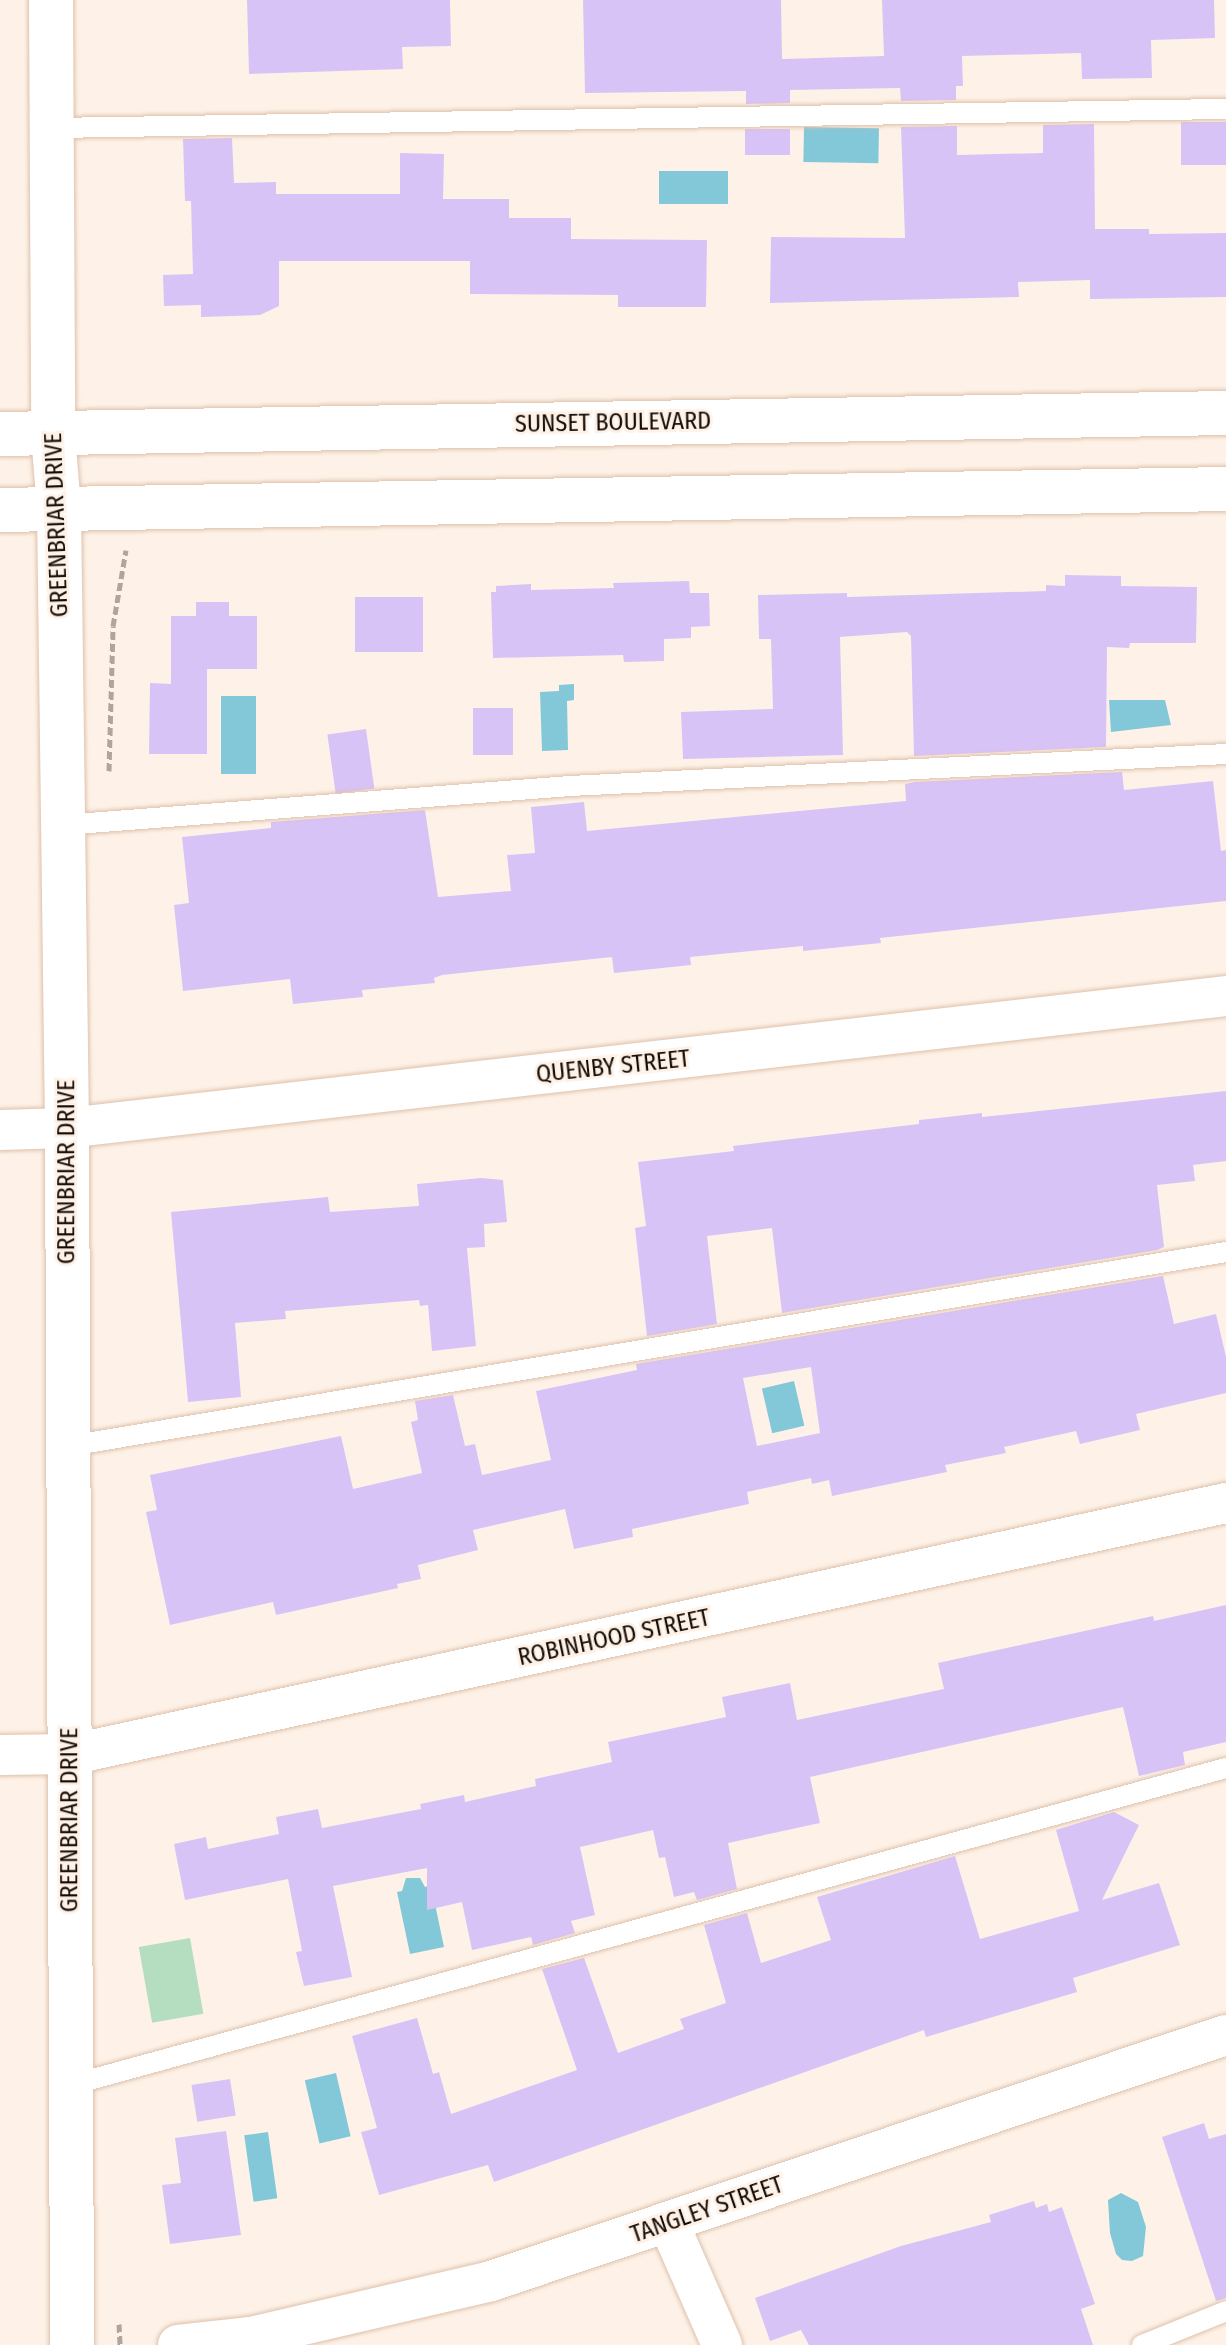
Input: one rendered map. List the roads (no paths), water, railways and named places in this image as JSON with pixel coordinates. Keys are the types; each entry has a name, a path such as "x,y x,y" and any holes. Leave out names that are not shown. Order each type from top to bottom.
{"street":[{"name":"GREENBRIAR DRIVE","path":"51,0 53,434 59,508 67,1128 72,2345"},
{"name":"SUNSET BOULEVARD","path":"0,434 1226,413"},
{"path":"0,510 1226,489"},
{"name":"QUENBY STREET","path":"0,1130 67,1128 1226,996"},
{"name":"ROBINHOOD STREET","path":"0,1755 70,1754 1226,1503"},
{"name":"TANGLEY STREET","path":"178,2345 251,2337 491,2281 669,2224 1226,2035"},
{"path":"669,2224 722,2345"}],"lane":[{"path":"52,128 1226,109"},
{"path":"63,825 570,786 1226,754"},
{"path":"69,1446 1226,1252"},
{"path":"71,2085 1226,1768"},
{"path":"1142,2345 1226,2311"}],"water":[{"path":"804,127 879,128 878,163 803,162"},
{"path":"659,171 728,171 728,204 659,204"},
{"path":"574,684 574,700 567,701 568,750 542,751 540,692 559,691 559,685"},
{"path":"221,696 256,696 256,774 221,774"},
{"path":"1109,700 1165,700 1171,725 1111,732"},
{"path":"794,1381 804,1426 772,1433 762,1388"},
{"path":"406,1878 420,1878 425,1887 431,1885 444,1947 410,1954 397,1892 402,1891"},
{"path":"336,2073 351,2136 319,2144 305,2080"},
{"path":"268,2132 277,2198 254,2202 244,2135"},
{"path":"1121,2193 1138,2202 1146,2227 1143,2256 1132,2261 1122,2260 1116,2254 1110,2233 1108,2200"}]}
